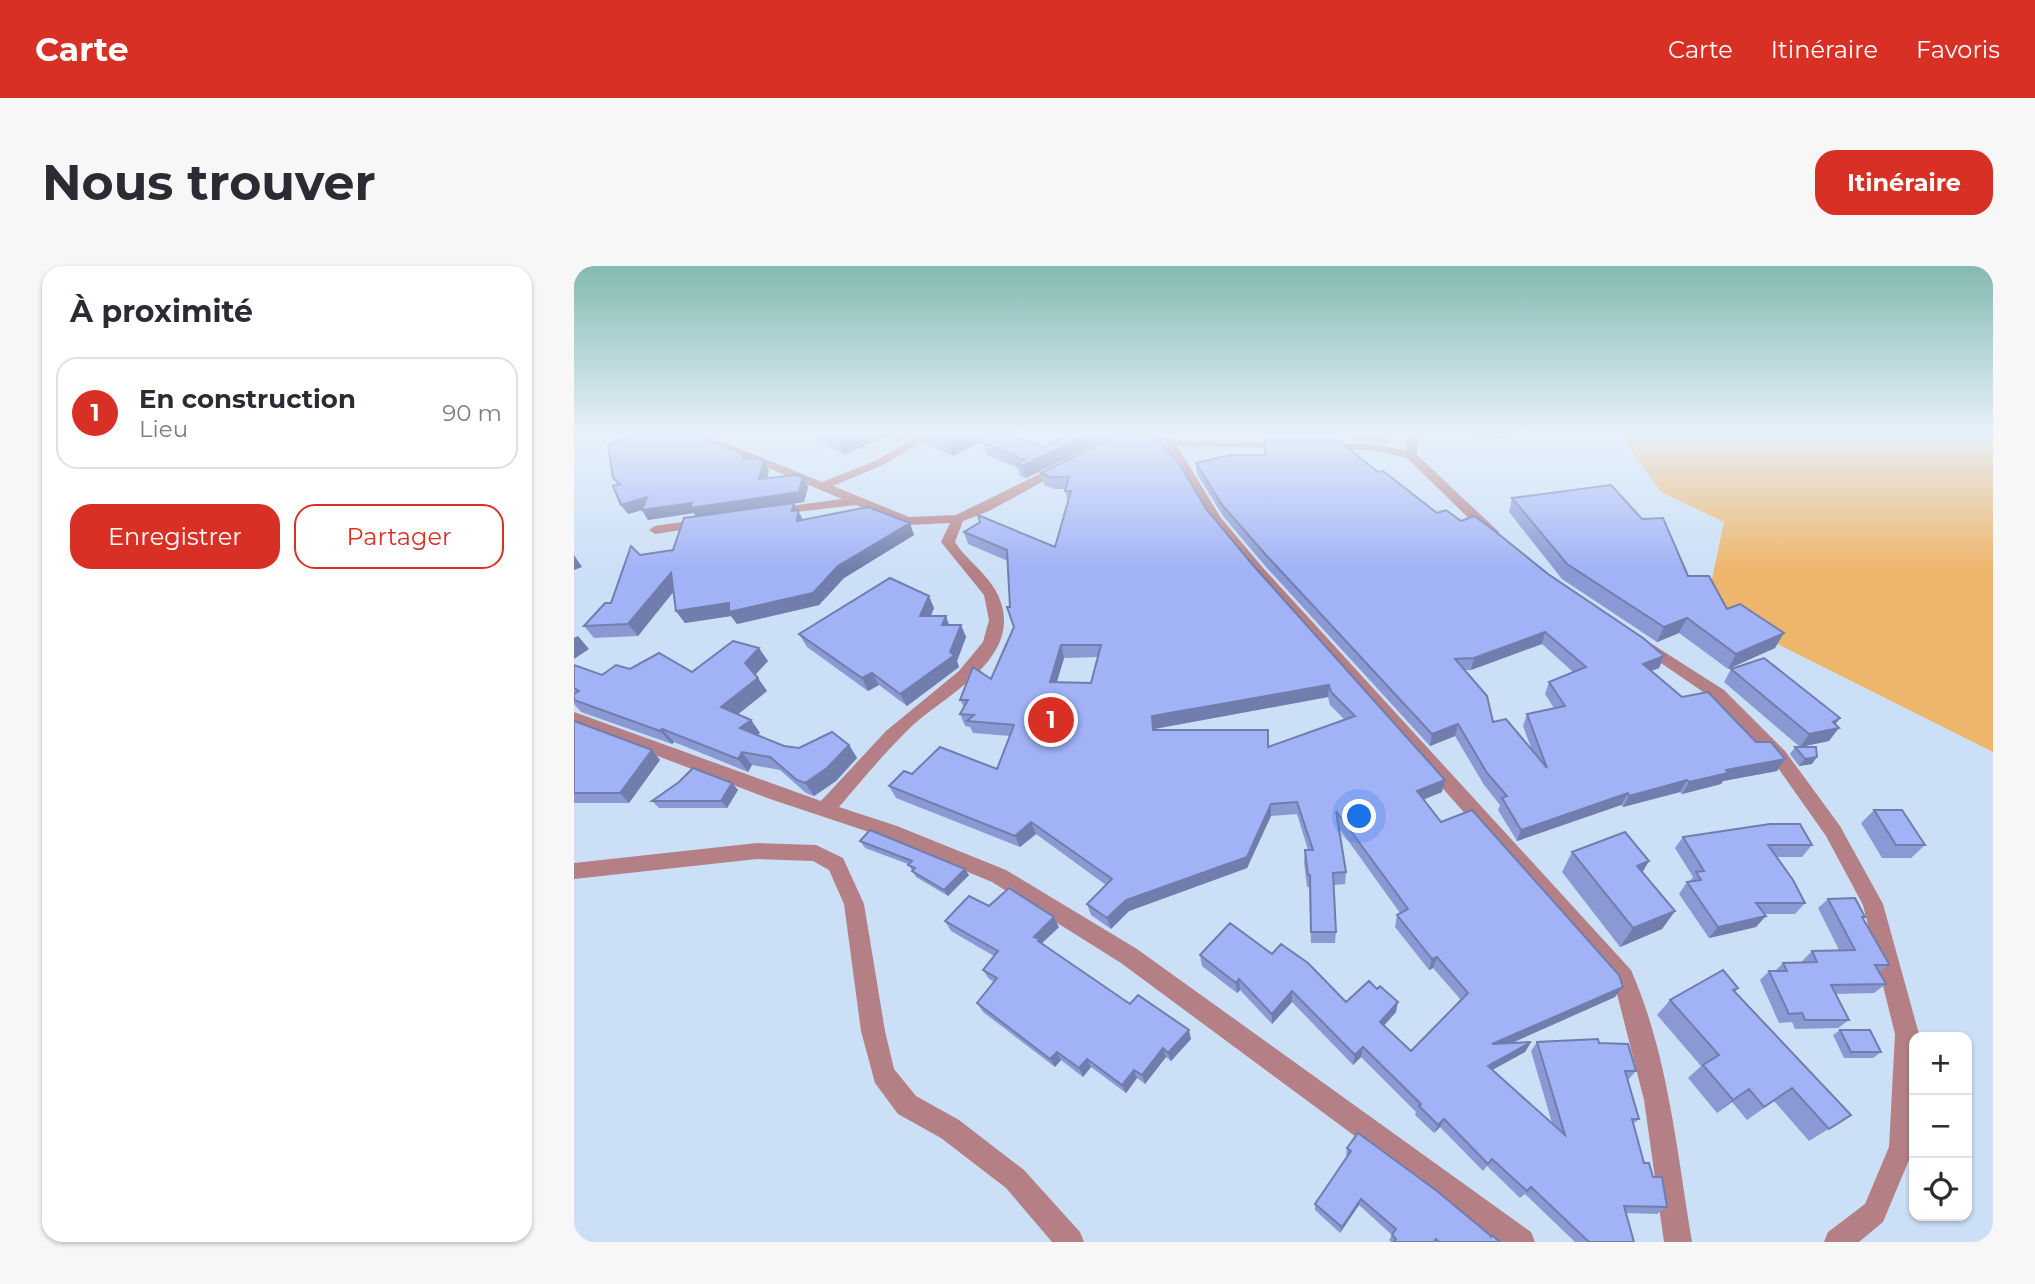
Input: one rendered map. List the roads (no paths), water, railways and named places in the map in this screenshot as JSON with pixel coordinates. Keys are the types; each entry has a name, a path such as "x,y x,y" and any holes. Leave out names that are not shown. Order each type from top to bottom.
{"street":[{"path":"800,479 907,521 958,519 1041,479"},
{"path":"820,487 841,479"},
{"path":"1191,479 1216,520 1258,572 1623,977 1656,1100 1678,1242"},
{"path":"1435,479 1507,546"},
{"path":"762,514 855,501"},
{"path":"825,810 909,720 981,660 993,638 996,609 989,586 957,558 948,542 958,519"},
{"path":"655,530 722,520"},
{"path":"1629,634 1718,694 1779,756 1833,831 1872,904 1907,1034 1902,1147 1874,1213 1838,1242"},
{"path":"574,718 825,810 890,831 999,876 1129,956 1521,1242"},
{"path":"574,871 757,851 816,853 836,864 854,904 873,1031 883,1075 907,1105 950,1129 1015,1179 1070,1242"}],"place":[{"name":"En construction","path":"1051,720"}]}
